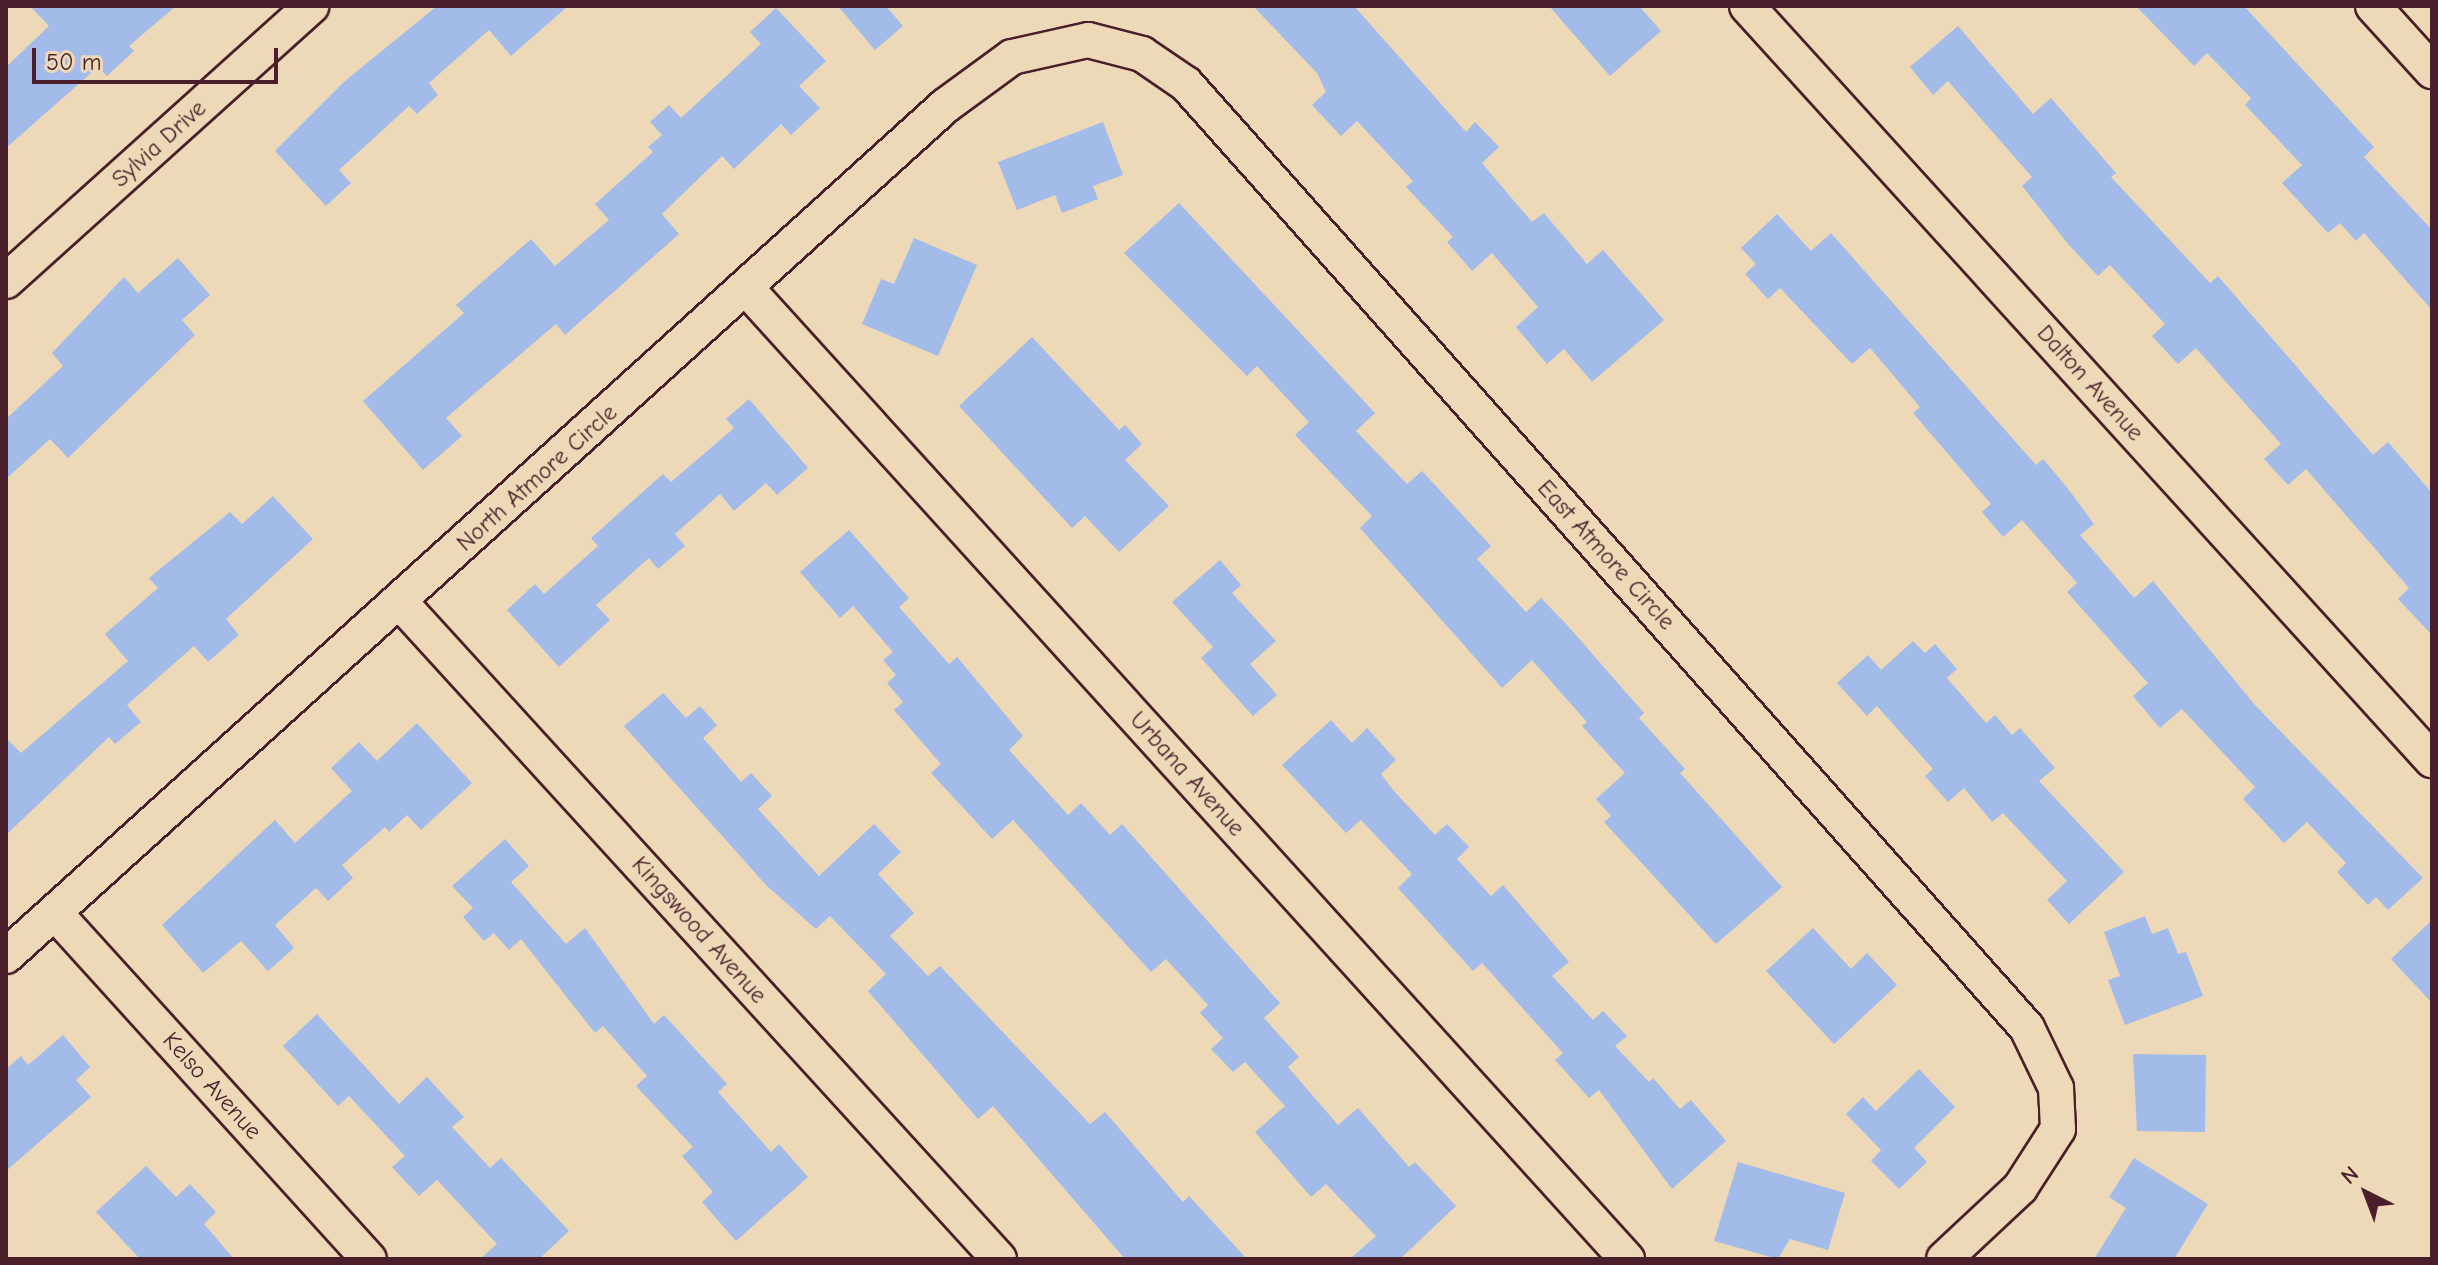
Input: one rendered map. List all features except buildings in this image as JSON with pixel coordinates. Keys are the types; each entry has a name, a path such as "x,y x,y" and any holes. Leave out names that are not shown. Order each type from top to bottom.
{"street":[{"name":"Sylvia Drive","path":"6,281 311,6"},
{"name":"Dalton Avenue","path":"1747,6 2432,760"},
{"path":"2373,6 2432,71"},
{"name":"North Atmore Circle","path":"6,956 987,71 1036,46 1088,40"},
{"name":"East Atmore Circle","path":"1088,40 1142,54 1197,96 2027,1028 2056,1088 2058,1129 2020,1188 1944,1259"},
{"name":"Urbana Avenue","path":"747,289 1627,1259"},
{"name":"Kingswood Avenue","path":"400,602 999,1259"},
{"name":"Kelso Avenue","path":"55,913 369,1259"}]}
